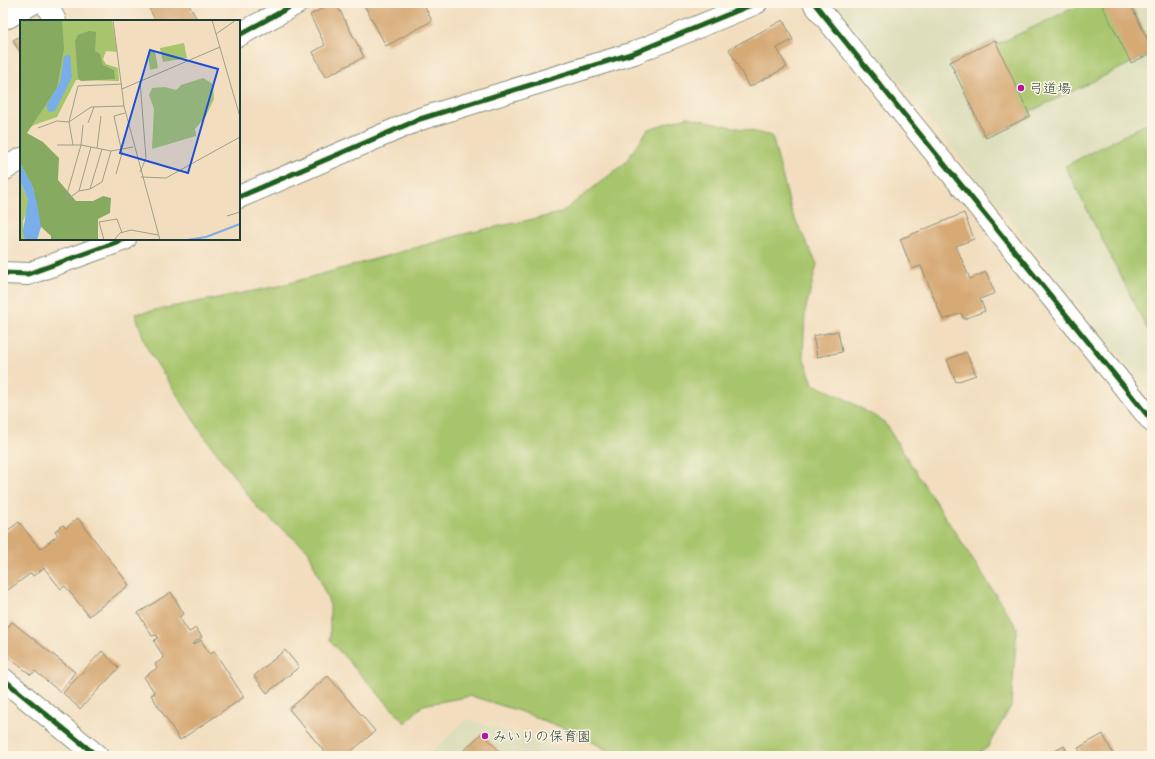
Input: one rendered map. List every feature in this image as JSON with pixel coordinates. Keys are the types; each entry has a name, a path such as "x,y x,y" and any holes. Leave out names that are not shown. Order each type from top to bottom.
{"street":[{"path":"3,17 8,17 33,3"},
{"path":"46,3 54,20"},
{"path":"240,34 297,3"},
{"path":"240,197 420,119 634,53 756,3"},
{"path":"814,3 1152,421"},
{"path":"3,170 20,160"},
{"path":"3,273 28,274 122,240"},
{"path":"3,679 97,756"}],"shaded area":[{"path":"835,3 1152,3 1152,395"},
{"name":"みいりの保育園","path":"467,719 577,753 577,756 427,756"}],"green space":[{"name":"弓道場","path":"1084,3 1130,3 1152,49 1152,53 1029,112 1030,116 986,138 950,62 995,40 998,44"},
{"path":"687,117 772,136 792,213 817,264 805,312 803,356 813,384 844,398 884,422 1017,628 1011,706 987,748 973,756 616,756 581,735 519,711 471,696 423,705 405,723 330,641 330,605 308,550 259,510 202,433 148,350 135,314 279,286 468,233 561,213 625,163 648,129"},
{"path":"1152,121 1152,338 1065,166"}],"building":[{"path":"146,3 188,3 197,20 155,20"},
{"path":"333,3 336,3 364,57 325,77 313,52 325,45 310,15"},
{"path":"363,3 423,3 432,21 386,46"},
{"path":"1101,3 1130,3 1152,49 1152,53 1131,63"},
{"path":"783,20 793,40 777,48 787,67 749,87 729,49"},
{"path":"20,36 20,52 13,40"},
{"path":"995,40 1030,116 986,138 950,62"},
{"path":"3,95 7,107 3,108"},
{"path":"964,213 974,239 956,246 970,279 986,272 995,293 980,299 985,311 964,319 961,313 943,320 921,266 912,269 900,239"},
{"path":"838,331 842,352 817,357 813,336"},
{"path":"966,352 976,375 956,382 947,360"},
{"path":"78,518 129,585 89,616 65,586 61,589 44,568 33,576 31,573 8,590 3,584 3,534 19,522 40,549 58,535 55,531 63,525 66,528"},
{"path":"171,592 184,614 179,617 189,632 196,628 202,637 192,644 193,645 201,640 210,654 214,651 244,697 180,740 151,695 155,693 144,677 157,668 155,664 164,658 154,641 158,637 157,635 152,636 138,613"},
{"path":"12,622 75,672 60,692 35,671 31,675 3,653 3,634"},
{"path":"285,650 299,667 267,693 254,676"},
{"path":"102,651 119,668 80,709 63,693"},
{"path":"328,676 375,731 346,756 328,756 289,709"},
{"path":"482,733 504,756 458,756"},
{"path":"1103,734 1114,756 1083,756 1078,748"},
{"path":"1064,746 1069,756 1046,756"}],"cycle path":[{"path":"240,34 297,3"},
{"path":"240,197 420,119 634,53 756,3"},
{"path":"814,3 1152,421"},
{"path":"3,273 28,274 122,240"},
{"path":"3,679 97,756"}],"place":[{"name":"弓道場","path":"1021,88"},
{"name":"みいりの保育園","path":"485,736"}]}
